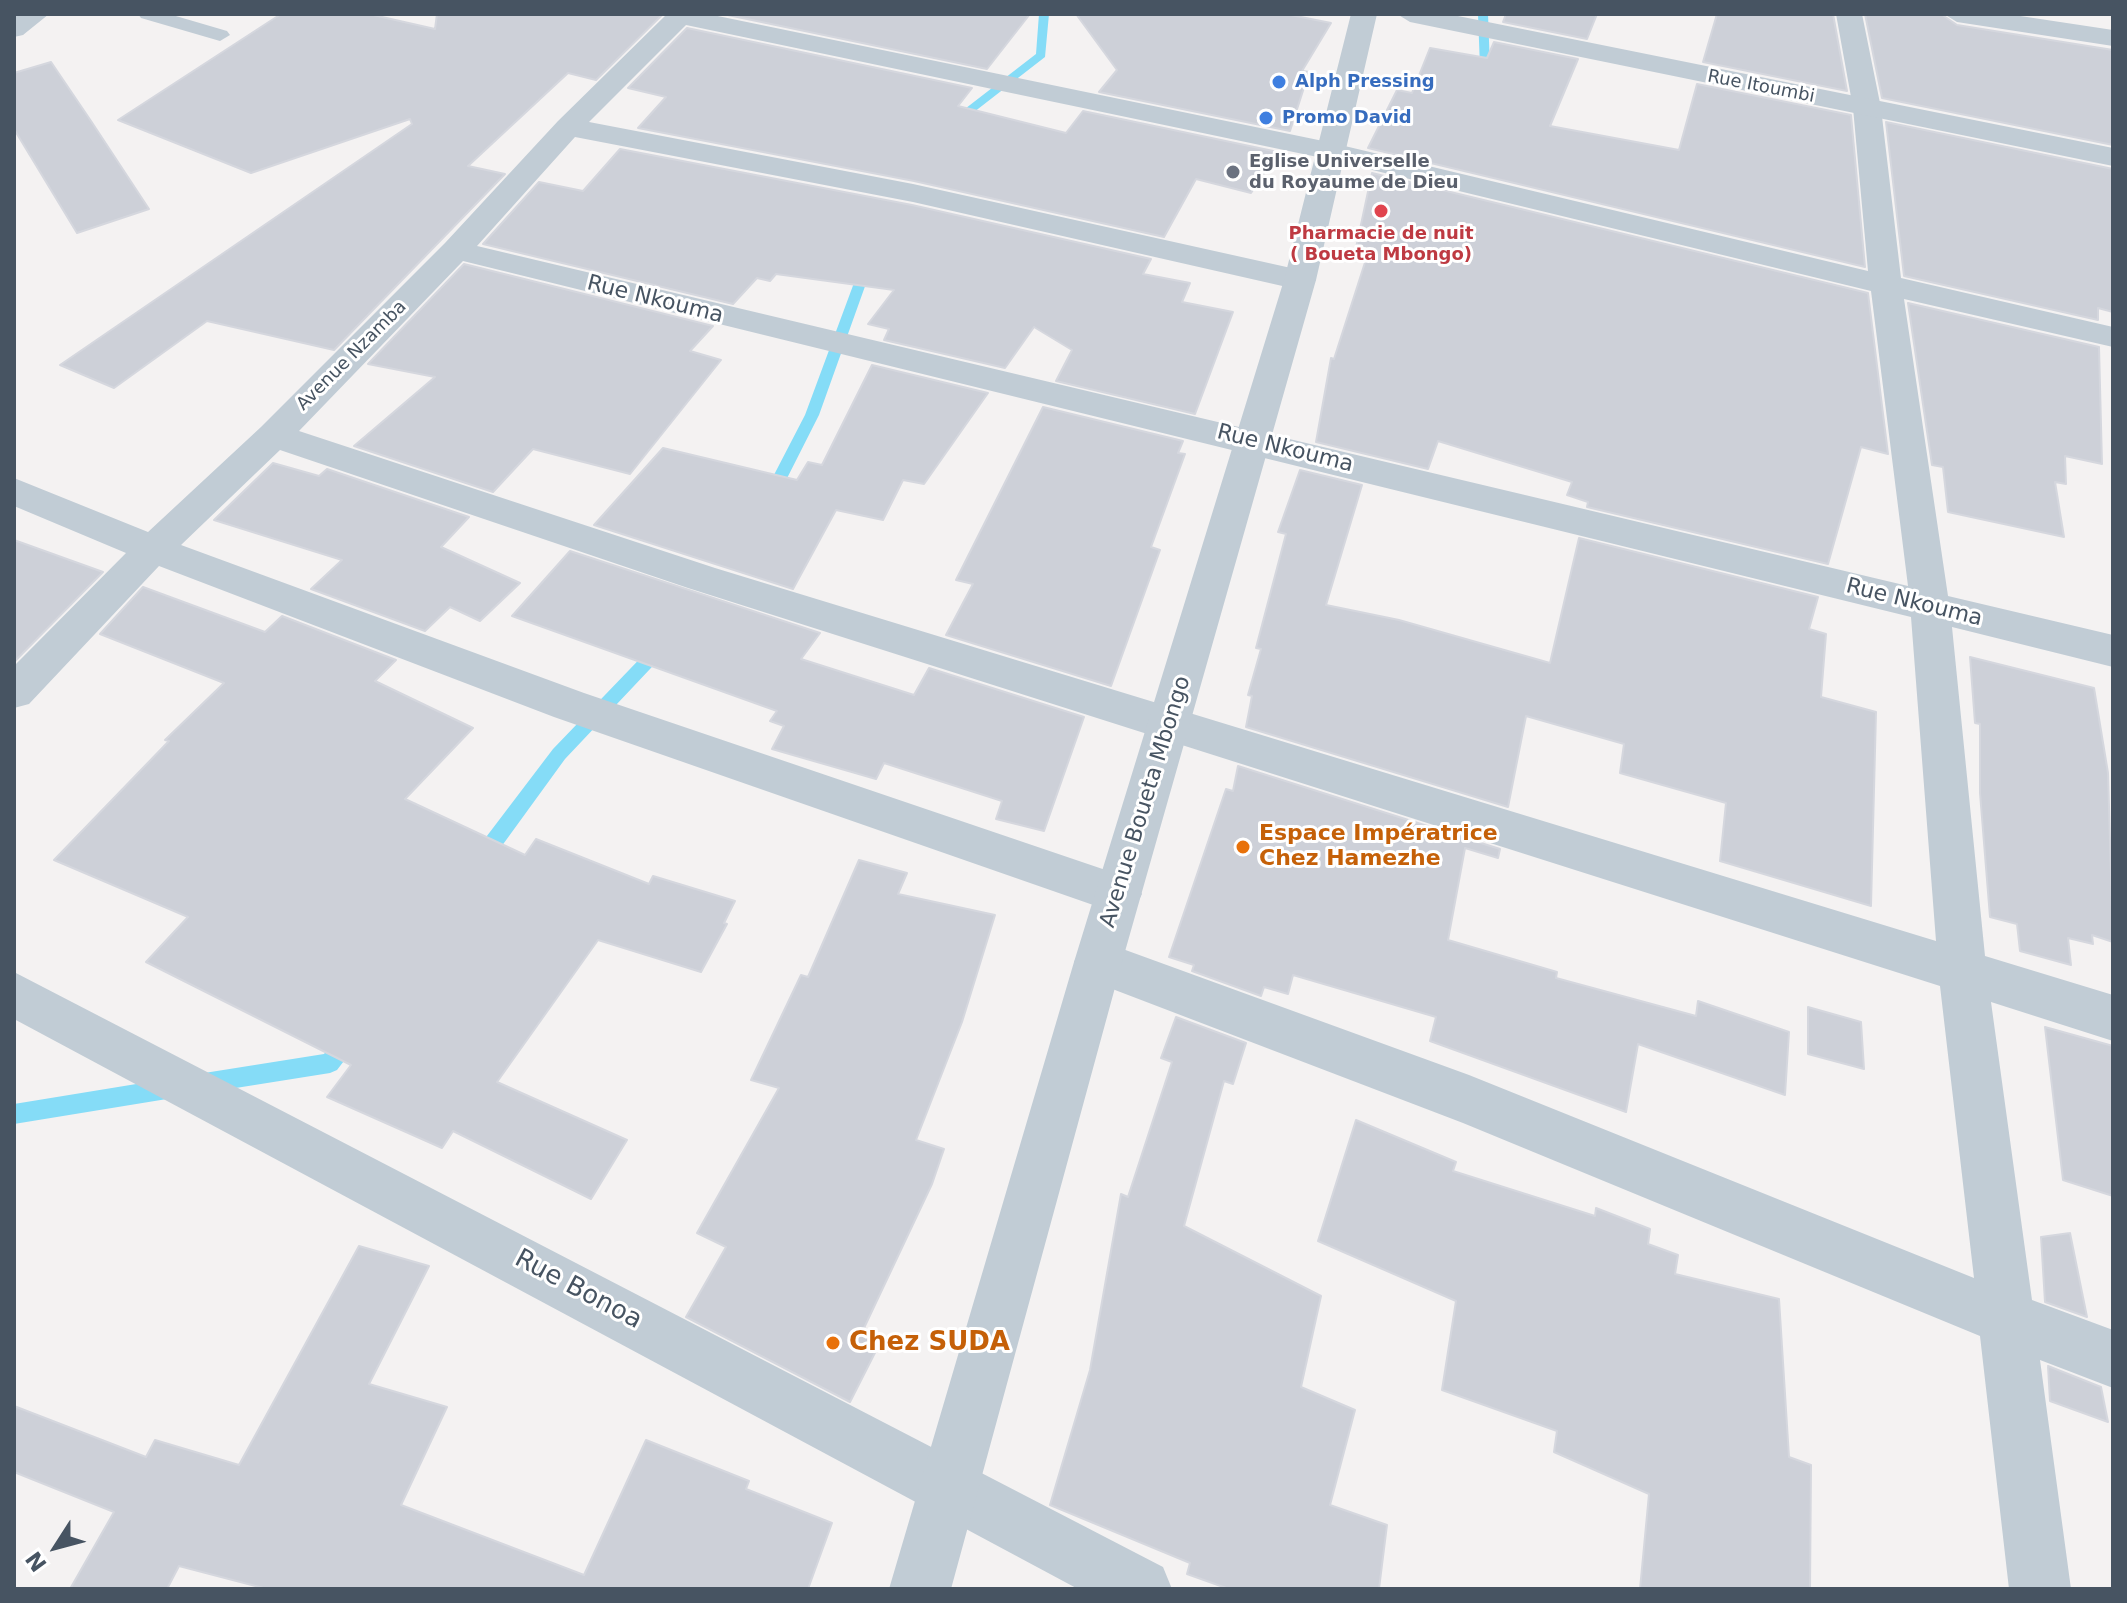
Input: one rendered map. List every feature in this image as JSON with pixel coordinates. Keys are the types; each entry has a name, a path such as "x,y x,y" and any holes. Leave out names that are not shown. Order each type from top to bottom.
{"street":[{"path":"14,29 36,14"},
{"name":"Avenue Boueta Mbongo","path":"920,1589 1098,962 1300,280 1328,151 1364,14"},
{"name":"Rue Itoumbi","path":"1410,14 2113,157"},
{"path":"1849,14 1867,108 1885,286 1930,607 1963,973 2009,1320 2040,1589"},
{"path":"1957,14 2113,38"},
{"path":"681,15 1328,151 1885,286 2113,337"},
{"name":"Avenue Nzamba","path":"14,692 153,549 274,435 456,250 568,127 681,15"},
{"path":"568,127 913,193 1300,280"},
{"name":"Rue Nkouma","path":"456,250 813,339 1252,440 2113,651"},
{"path":"274,435 702,578 2113,1018"},
{"path":"14,491 153,549 569,705 1119,894"},
{"path":"1098,962 1469,1100 2009,1320 2113,1359"},
{"name":"Rue Bonoa","path":"14,994 1141,1589"}],"lane":[{"path":"148,14 220,35"}],"building":[{"path":"281,14 369,14 435,29 437,14 663,14 596,80 568,73 468,166 505,174 334,350 207,321 114,388 60,365 412,124 410,119 251,173 118,120"},
{"path":"723,14 1030,14 987,69"},
{"path":"1076,14 1286,14 1331,23 1302,71 1309,72 1290,131 1099,92 1117,70"},
{"path":"1506,14 1597,14 1587,39 1503,22"},
{"path":"1717,14 1833,14 1847,91 1703,62"},
{"path":"1865,14 1941,14 1957,25 2113,50 2113,145 1882,98"},
{"path":"687,28 972,88 958,106 1066,133 1083,111 1278,152 1251,193 1196,179 1164,237 914,181 638,128 666,97 628,88"},
{"path":"1494,42 1578,59 1550,126 1679,150 1697,84 1851,115 1865,267 1368,148 1397,90 1412,93 1430,48 1487,58"},
{"path":"51,62 149,209 77,233 14,129 14,73"},
{"path":"1886,122 2113,169 2113,312 2098,308 2098,320 1904,276"},
{"path":"620,149 912,205 1151,259 1143,274 1190,283 1182,302 1233,312 1195,414 1056,381 1072,350 1034,327 1005,368 884,340 889,329 868,324 894,290 776,274 770,281 757,278 733,304 483,244 539,182 583,191"},
{"path":"1372,173 1868,293 1888,454 1861,447 1828,564 1587,507 1588,502 1567,495 1572,482 1438,441 1428,469 1316,442 1331,358 1334,359 1369,250 1356,248"},
{"path":"464,264 713,326 690,351 721,360 630,474 533,449 493,492 354,446 435,377 368,364"},
{"path":"1908,303 2099,347 2102,464 2065,456 2066,484 2055,482 2064,537 1948,512 1943,467 1932,465"},
{"path":"872,365 988,393 924,484 903,480 883,520 836,510 793,589 594,525 663,448 797,480 808,462 822,465"},
{"path":"1043,407 1183,441 1178,453 1185,454 1151,547 1160,550 1111,686 946,635 973,584 956,580"},
{"path":"273,463 319,476 327,469 469,517 441,547 520,583 480,621 450,607 425,631 311,589 342,560 214,520"},
{"path":"1300,470 1362,485 1326,605 1399,620 1550,663 1579,538 1818,597 1809,629 1826,634 1821,697 1876,712 1871,906 1720,861 1726,803 1620,773 1624,744 1526,716 1508,807 1246,727 1252,696 1248,695 1261,649 1256,648 1286,534 1278,532"},
{"path":"14,540 103,572 14,662"},
{"path":"570,551 820,633 801,659 914,695 929,668 1084,717 1044,831 996,819 1002,801 884,763 876,779 772,749 784,726 770,721 777,711 512,616"},
{"path":"143,587 265,632 282,616 396,660 375,681 473,728 405,799 525,855 536,839 649,884 653,876 735,901 724,923 727,924 701,972 598,940 497,1082 627,1140 591,1199 453,1131 442,1148 327,1097 351,1065 146,962 188,917 54,860 169,741 165,740 224,683 100,634"},
{"path":"1970,657 2094,688 2108,773 2113,942 2092,935 2093,944 2068,938 2071,965 2020,951 2017,924 1990,917 1980,793 1980,724 1975,723"},
{"path":"1238,766 1500,849 1498,858 1465,848 1448,940 1557,972 1556,978 1696,1016 1698,1001 1789,1032 1785,1095 1638,1044 1626,1112 1430,1041 1436,1017 1293,975 1288,994 1264,987 1261,996 1192,971 1194,965 1169,957 1226,789 1233,791"},
{"path":"859,860 907,873 898,894 995,915 962,1022 916,1140 944,1149 932,1184 864,1328 883,1337 850,1402 686,1317 726,1247 697,1233 779,1088 751,1080 801,975 808,977"},
{"path":"1808,1007 1861,1022 1864,1069 1808,1054"},
{"path":"1176,1017 1246,1043 1233,1084 1224,1081 1184,1226 1321,1296 1301,1387 1355,1410 1330,1505 1387,1525 1379,1589 1229,1589 1187,1574 1190,1563 1050,1505 1090,1370 1121,1194 1128,1197 1172,1062 1161,1058"},
{"path":"2045,1027 2113,1046 2113,1196 2063,1180"},
{"path":"1356,1120 1456,1162 1453,1171 1595,1216 1596,1208 1650,1229 1648,1244 1678,1255 1675,1274 1779,1299 1789,1457 1811,1465 1810,1589 1640,1589 1649,1494 1554,1452 1557,1431 1442,1390 1456,1301 1318,1241"},
{"path":"2070,1233 2087,1317 2045,1302 2041,1237"},
{"path":"359,1246 429,1266 369,1384 447,1407 401,1505 584,1575 646,1440 749,1481 746,1489 832,1523 808,1589 267,1589 179,1566 167,1589 70,1589 114,1512 14,1472 14,1406 146,1457 155,1440 239,1465"},
{"path":"2048,1366 2101,1387 2108,1422 2050,1401"}],"waterway":[{"path":"952,124 1041,55 1044,14"},
{"path":"1482,80 1485,68 1483,14"},
{"path":"770,498 812,415 867,264"},
{"path":"481,859 559,754 661,647"},
{"path":"198,1084 330,1063 350,1037"},
{"path":"14,1114 173,1088"}],"place":[{"name":"Alph Pressing","path":"1279,82"},
{"name":"Promo David","path":"1266,118"},
{"name":"Eglise Universelle du Royaume de Dieu","path":"1233,172"},
{"name":"Pharmacie de nuit ( Boueta Mbongo)","path":"1381,211"},
{"name":"Espace Impératrice Chez Hamezhe","path":"1243,847"},
{"name":"Chez SUDA","path":"833,1343"}]}
